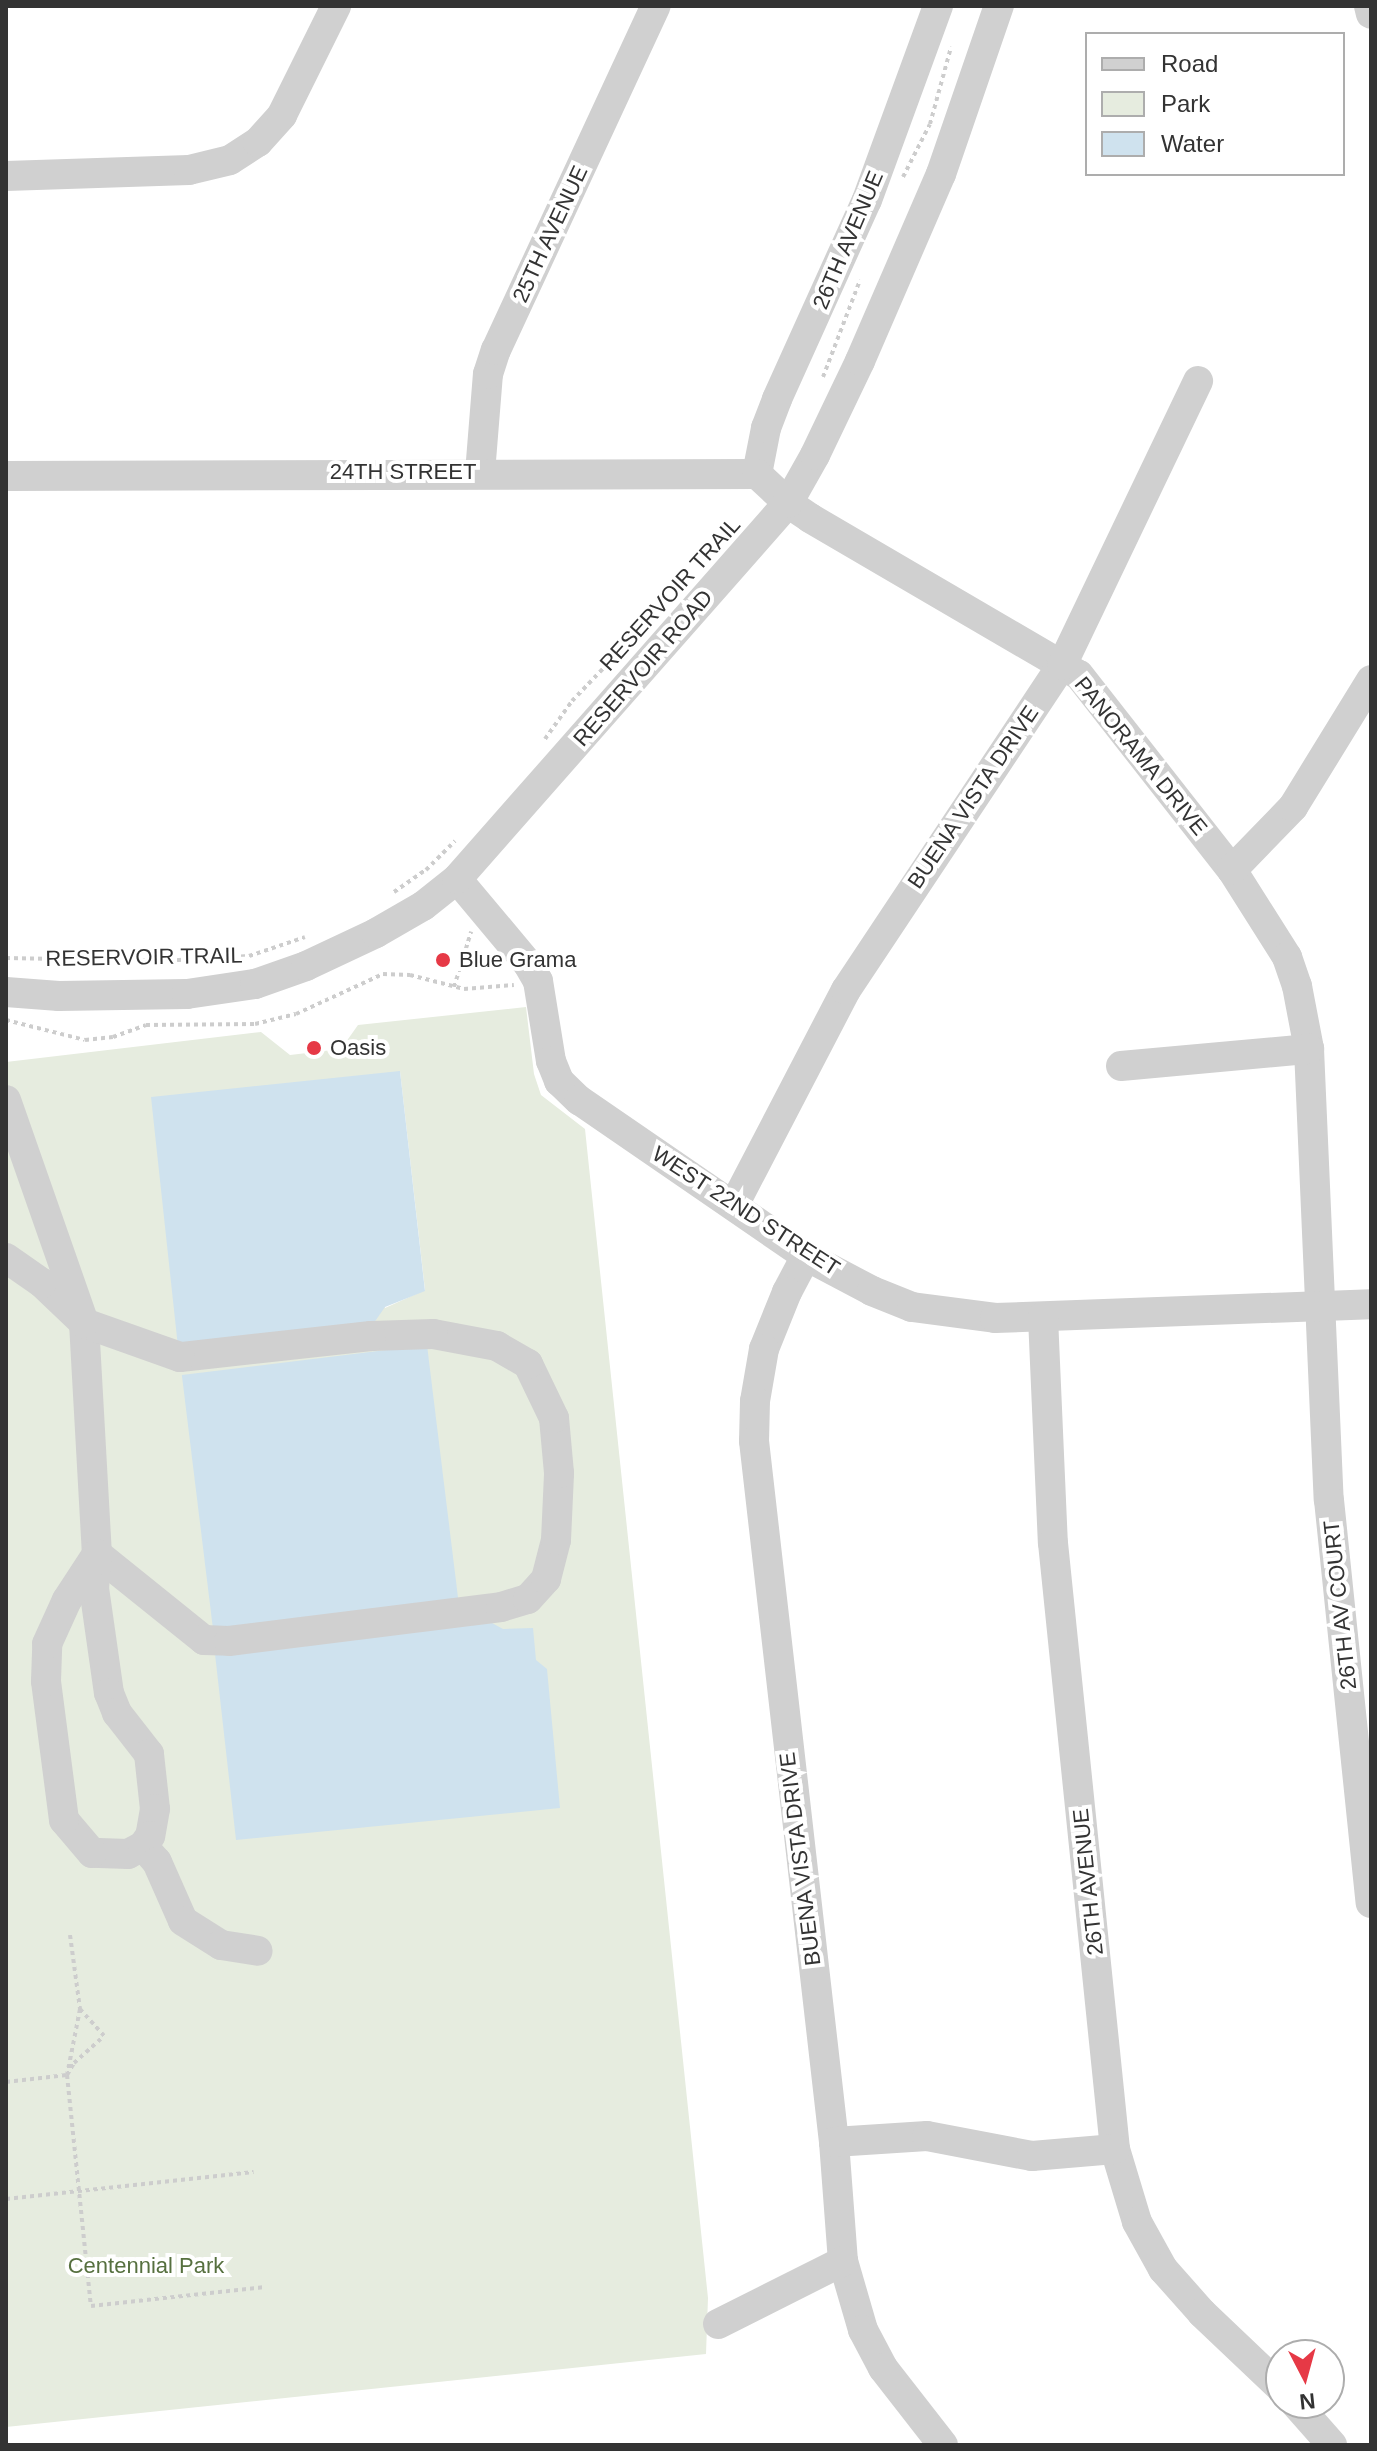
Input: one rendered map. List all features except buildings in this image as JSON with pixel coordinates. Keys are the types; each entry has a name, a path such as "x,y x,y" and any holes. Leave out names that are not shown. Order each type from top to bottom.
{"street":[{"path":"6,176 189,170 230,160 258,142 282,115 336,6"},
{"name":"25TH AVENUE","path":"480,473 488,374 496,350 656,6"},
{"name":"26TH AVENUE","path":"757,474 766,428 777,399 867,200 938,6"},
{"name":"RESERVOIR ROAD","path":"6,992 59,996 187,994 255,984 306,966 376,933 423,906 457,879 788,503 860,361 941,174 999,6"},
{"path":"1369,6 1371,14"},
{"name":"BUENA VISTA DRIVE","path":"734,1205 846,990 1062,665 1198,381"},
{"path":"757,474 788,503"},
{"name":"24TH STREET","path":"6,476 757,474"},
{"name":"PANORAMA DRIVE","path":"788,503 1079,675 1232,870 1287,957 1309,1049 1321,1306"},
{"path":"1232,870 1293,807 1361,722 1371,680"},
{"name":"WEST 22ND STREET","path":"457,879 489,915 538,981 551,1061 559,1081 579,1100 806,1256 872,1291 912,1307 964,1316 1043,1317 1371,1304"},
{"path":"1121,1066 1309,1049"},
{"path":"6,1100 84,1323 97,1554 94,1588 109,1693 117,1713 149,1754 155,1809 150,1836 143,1846 128,1854 92,1853 64,1820 46,1681 47,1644 67,1600 97,1554"},
{"name":"BUENA VISTA DRIVE","path":"806,1256 787,1292 764,1349 755,1401 754,1441 834,2142 843,2261 863,2330 883,2368 943,2445"},
{"path":"6,1258 42,1283 84,1323 180,1357 371,1336 433,1334 497,1346 528,1364 554,1418 559,1473 556,1540 546,1579 528,1599 501,1607 229,1641 204,1640 97,1554"},
{"name":"26TH AV COURT","path":"1321,1306 1329,1500 1371,1903"},
{"name":"26TH AVENUE","path":"1043,1317 1053,1543 1115,2149 1137,2222 1163,2269 1202,2313 1265,2373"},
{"path":"143,1846 157,1862 183,1921 221,1945 258,1951"},
{"path":"834,2142 927,2136 1032,2156 1115,2149"},
{"path":"718,2324 843,2261"},
{"path":"1309,2419 1332,2445"}],"path":[{"path":"898,187 930,124 952,43"},
{"path":"821,380 860,278"},
{"name":"RESERVOIR TRAIL","path":"539,747 572,701 655,614"},
{"path":"392,893 426,870 457,839"},
{"path":"454,987 472,927 489,915"},
{"name":"RESERVOIR TRAIL","path":"6,958 161,961 249,956 307,936"},
{"path":"6,1020 85,1040 113,1037 146,1025 255,1024 296,1014 383,974 410,975 454,987 483,989 538,981"},
{"path":"70,1935 80,2009 67,2075 91,2306 265,2287"},
{"path":"67,2075 74,2063 105,2037 80,2009"},
{"path":"6,2082 67,2075"},
{"path":"6,2199 254,2172"}],"green space":[{"name":"Centennial Park","path":"526,1007 534,1074 541,1095 585,1129 708,2298 706,2354 6,2427 6,1062 261,1032 290,1055 341,1049 358,1025","holes":["400,1071 425,1290 385,1308"]}],"water":[{"path":"400,1071 425,1291 385,1307 371,1327 178,1347 151,1097"},
{"path":"427,1345 459,1604 214,1634 182,1375"},
{"path":"492,1623 503,1629 533,1628 536,1660 547,1669 560,1808 236,1840 215,1654"}],"place":[{"name":"Blue Grama","path":"443,960"},
{"name":"Oasis","path":"314,1048"}]}
